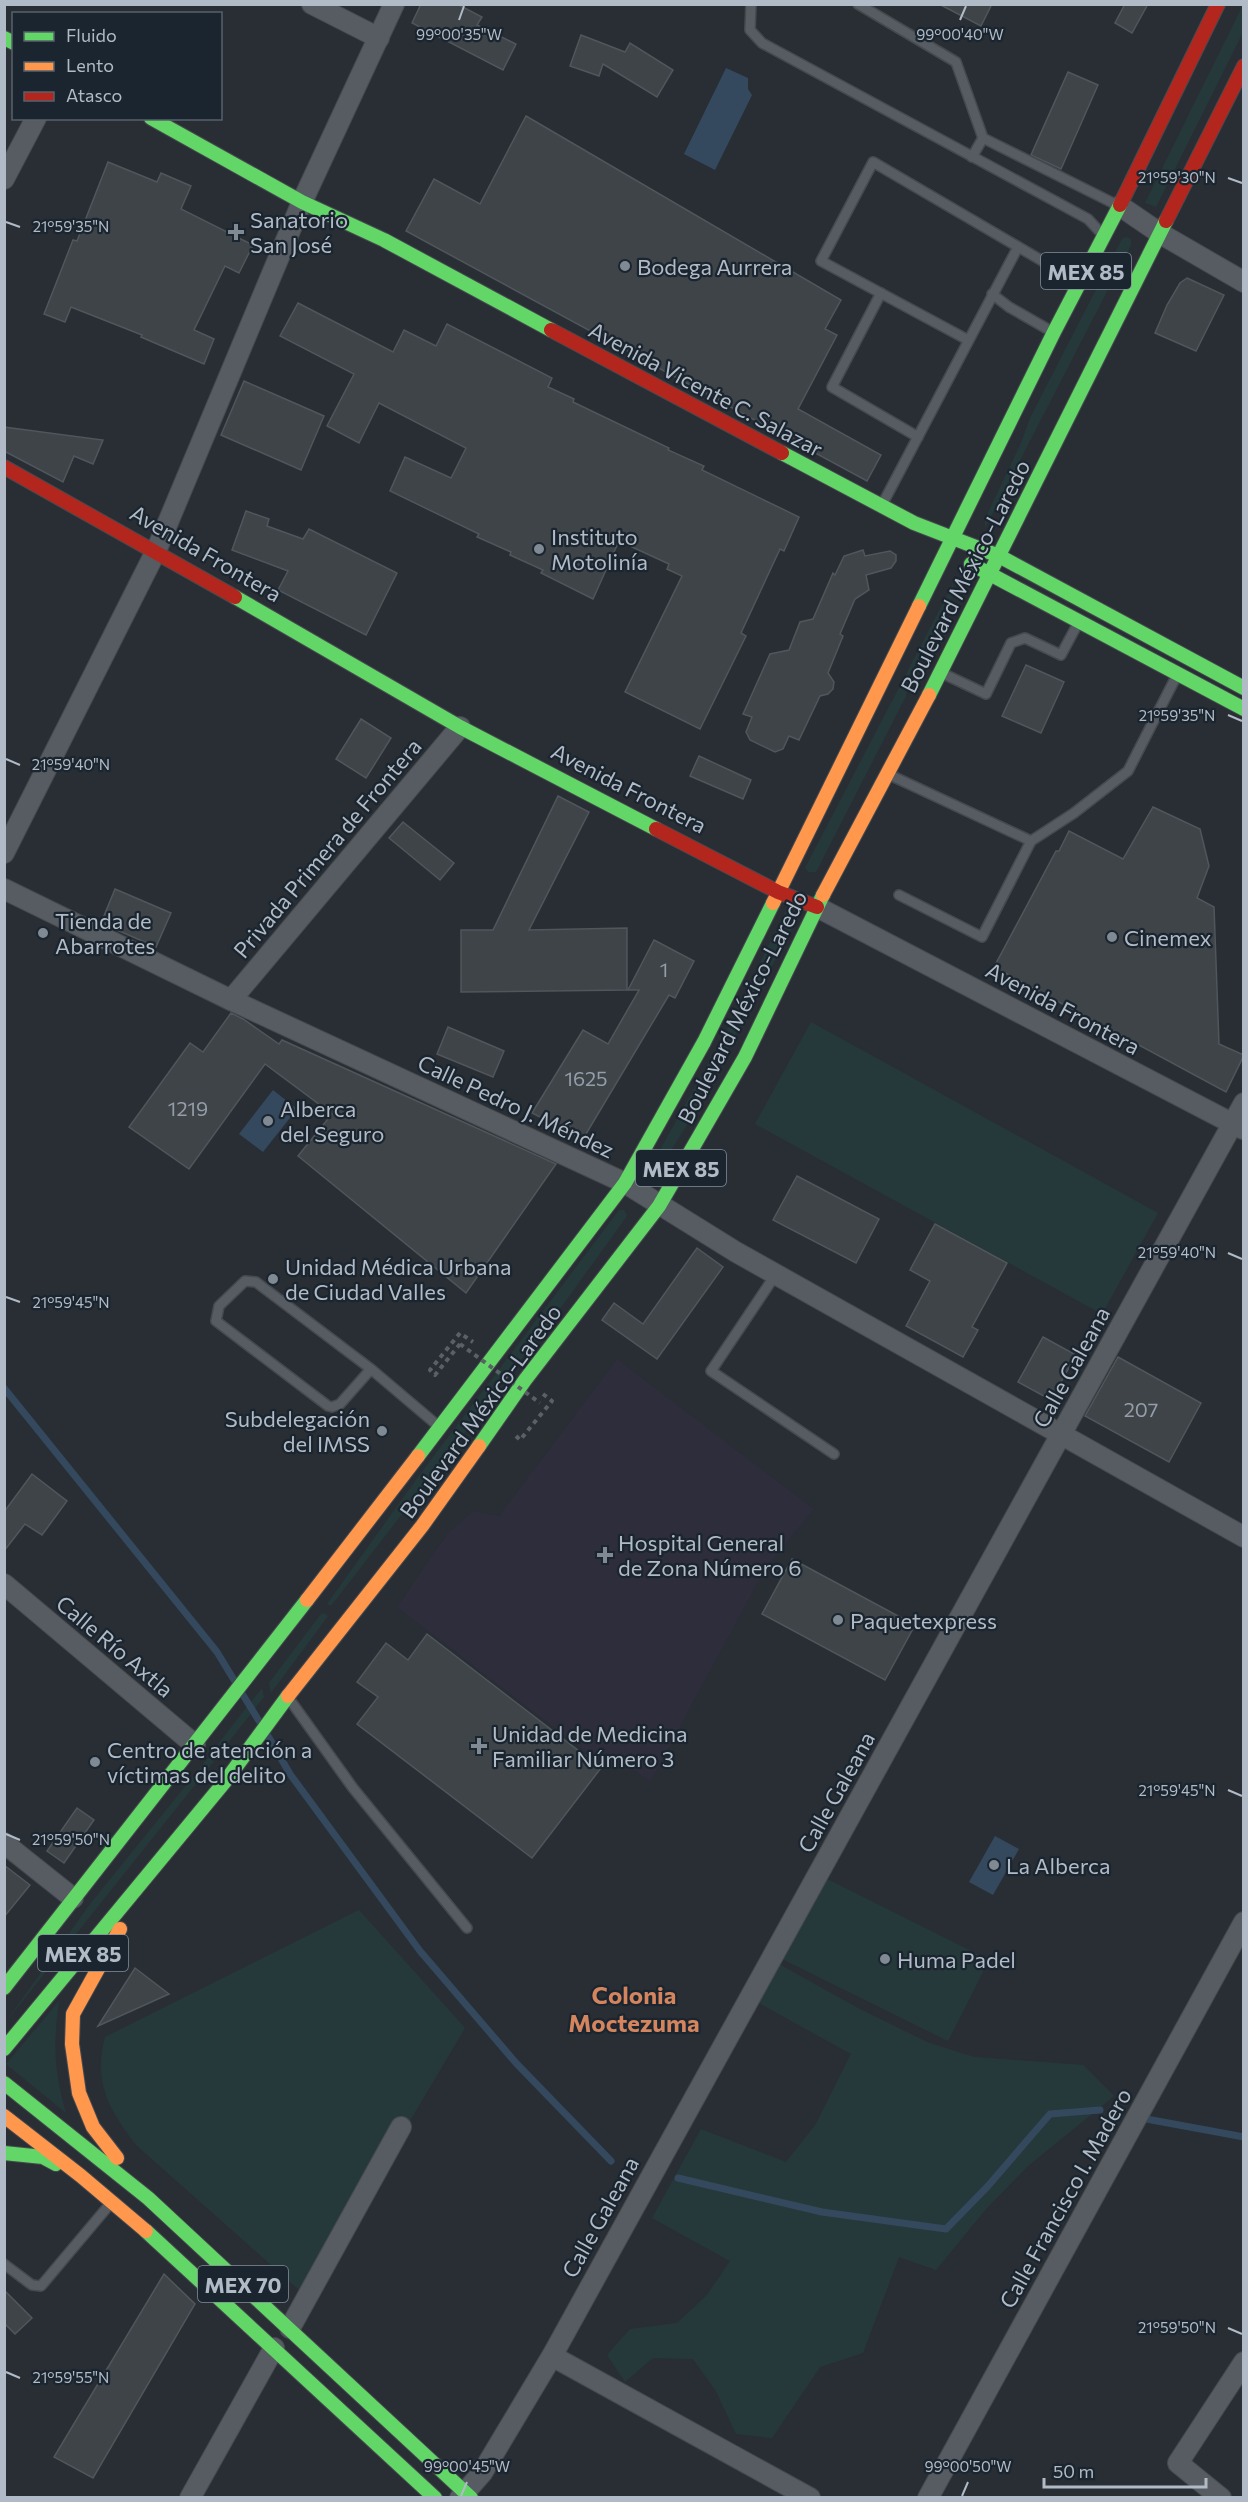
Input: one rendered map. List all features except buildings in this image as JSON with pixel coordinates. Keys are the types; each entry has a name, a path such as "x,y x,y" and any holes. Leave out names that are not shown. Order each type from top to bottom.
{"main road":[{"name":"Boulevard México-Laredo","path":"4,1988 285,1629 625,1183 704,1042 1054,332 1120,206 1218,4"},
{"name":"Boulevard México-Laredo","path":"4,2049 227,1779 284,1702 422,1526 525,1380 659,1206 745,1056 817,907 941,672 1244,66"},
{"name":"Avenida Vicente C. Salazar","path":"155,120 302,202 384,240 882,507 914,523 999,556 1244,688"},
{"name":"Avenida Frontera","path":"4,467 156,551 460,727 778,892 817,907"},
{"path":"946,552 1080,620 1244,710"},
{"path":"148,2198 93,2127 79,2093 72,2044 74,2014 161,1858"},
{"name":"MEX 70","path":"4,2083 148,2198 290,2328 466,2496"},
{"name":"MEX 70","path":"4,2116 81,2176 159,2242 435,2498"},
{"path":"4,2153 43,2157 81,2176"}],"street":[{"path":"312,4 379,38"},
{"path":"4,854 156,551 302,202 394,4"},
{"path":"4,179 35,120"},
{"path":"1120,206 1161,234 1244,282"},
{"name":"Privada Primera de Frontera","path":"231,1000 460,727"},
{"name":"Calle Pedro J. Méndez","path":"4,889 231,1000 625,1183 659,1206 776,1274 1244,1537"},
{"name":"Avenida Frontera","path":"817,907 1238,1126"},
{"name":"Calle Galeana","path":"466,2496 552,2355 1062,1433 1238,1126 1244,1103"},
{"name":"Calle Río Axtla","path":"4,1584 199,1739"},
{"path":"4,1843 73,1898"},
{"name":"Calle Francisco I. Madero","path":"928,2498 1244,1922"},
{"path":"290,2328 401,2127"},
{"path":"190,2498 274,2348"},
{"path":"552,2355 810,2498"},
{"path":"1221,2498 1178,2463 1244,2362"}],"lane":[{"path":"751,4 750,30 762,43 1088,219 1105,236"},
{"path":"858,4 956,63 983,138 1099,198 1120,206"},
{"path":"972,158 983,138"},
{"path":"968,340 821,261 873,162 1079,283"},
{"path":"882,507 1018,247"},
{"path":"881,293 832,387 918,437"},
{"path":"992,294 1009,307 1054,332"},
{"path":"941,672 986,694 1011,644 1025,638 1061,655 1080,620"},
{"path":"899,895 982,937 1031,841 1074,813 1128,771 1187,656"},
{"path":"886,773 1031,841"},
{"path":"776,1274 711,1371 834,1454"},
{"path":"371,1369 340,1404 333,1407 328,1406 216,1321 219,1306 245,1281 256,1282 371,1369 439,1426"},
{"path":"284,1702 467,1928"},
{"path":"4,2264 32,2285 41,2286 112,2203"}],"path":[{"path":"492,1356 460,1333 430,1370 435,1375 460,1344 540,1403"}],"shaded area":[{"path":"726,68 748,78 748,89 752,95 715,170 684,154"},
{"name":"Alberca del Seguro","path":"273,1090 297,1109 263,1152 239,1134"},
{"name":"Hospital General de Zona Número 6","path":"617,1359 814,1509 764,1571 650,1782 618,1758 609,1770 397,1607 447,1534 473,1511 499,1516"},
{"name":"La Alberca","path":"995,1836 1019,1849 993,1895 969,1882"}],"green space":[{"path":"1243,5 1243,32 1156,207 1145,203"},
{"path":"1126,237 1131,239 1131,245 985,528 985,519 1021,443 1030,418 1122,239"},
{"path":"953,584 954,593 909,677 906,696 816,872 809,872 805,868"},
{"path":"787,908 799,915 693,1115 656,1175 647,1173 728,1028"},
{"path":"811,1022 1158,1213 1102,1314 755,1124"},
{"path":"619,1210 624,1210 627,1216 554,1317 331,1606 327,1604 418,1477"},
{"path":"324,1613 328,1616 271,1693 269,1683"},
{"path":"262,1688 264,1697 216,1758 210,1754"},
{"path":"209,1757 214,1761 5,2023 90,1904"},
{"name":"Huma Padel","path":"823,1877 989,1960 948,2041 782,1959"},
{"path":"359,1910 465,2028 306,2296 136,2145 118,2119 106,2095 102,2082 102,2053 105,2037"},
{"path":"777,1963 858,2008 927,2042 974,2057 1083,2065 1114,2096 1028,2166 986,2209 936,2270 899,2257 863,2353 820,2367 772,2438 736,2434 716,2391 693,2359 653,2358 625,2382 607,2355 630,2329 677,2323 707,2295 730,2261 652,2218 701,2129 786,2162 816,2124 851,2054 757,2002"},
{"path":"59,2001 56,2057 66,2113 6,2064"}],"waterway":[{"path":"4,1388 217,1652 234,1680"},
{"path":"243,1695 259,1721"},
{"path":"268,1736 290,1774 420,1951 516,2063 611,2161"},
{"path":"678,2178 822,2212 946,2229 988,2186 1050,2114 1100,2110"},
{"path":"1141,2118 1244,2137"}],"traffic: fast":[{"path":"4,38 12,42"},
{"path":"155,120 302,202 384,240 551,330"},
{"path":"919,606 1054,332 1120,205"},
{"path":"929,695 1166,221"},
{"path":"782,453 914,523 999,556 1244,688"},
{"path":"971,564 1244,709"},
{"path":"235,597 460,727 656,829"},
{"path":"479,1446 525,1380 659,1206 745,1057 823,895"},
{"path":"418,1456 625,1183 704,1042 773,903"},
{"path":"4,1988 307,1600"},
{"path":"4,2049 227,1779 288,1696"},
{"path":"4,2083 148,2198 471,2498"},
{"path":"4,2153 43,2157 56,2164"},
{"path":"146,2231 435,2498"}],"traffic: slow":[{"path":"773,903 919,606"},
{"path":"823,895 929,695"},
{"path":"288,1696 422,1526 479,1446"},
{"path":"307,1600 418,1456"},
{"path":"117,2158 93,2127 79,2093 72,2044 73,2014 120,1929"},
{"path":"4,2116 81,2176 146,2231"}],"traffic: jam":[{"path":"1120,205 1218,4"},
{"path":"1166,221 1244,66"},
{"path":"551,330 782,453"},
{"path":"4,467 235,597"},
{"path":"656,829 778,892 817,907"}],"place":[{"name":"Sanatorio San José","path":"236,232"},
{"name":"Bodega Aurrera","path":"625,266"},
{"name":"Instituto Motolinía","path":"539,549"},
{"name":"Tienda de Abarrotes","path":"43,933"},
{"name":"Cinemex","path":"1112,937"},
{"name":"Alberca del Seguro","path":"268,1121"},
{"name":"Unidad Médica Urbana de Ciudad Valles","path":"273,1279"},
{"name":"Subdelegación del IMSS","path":"382,1431"},
{"name":"Hospital General de Zona Número 6","path":"605,1555"},
{"name":"Paquetexpress","path":"838,1620"},
{"name":"Unidad de Medicina Familiar Número 3","path":"479,1746"},
{"name":"Centro de atención a víctimas del delito","path":"95,1762"},
{"name":"La Alberca","path":"994,1865"},
{"name":"Huma Padel","path":"885,1959"}],"district":[{"name":"Colonia Moctezuma","path":"634,2008"}]}
